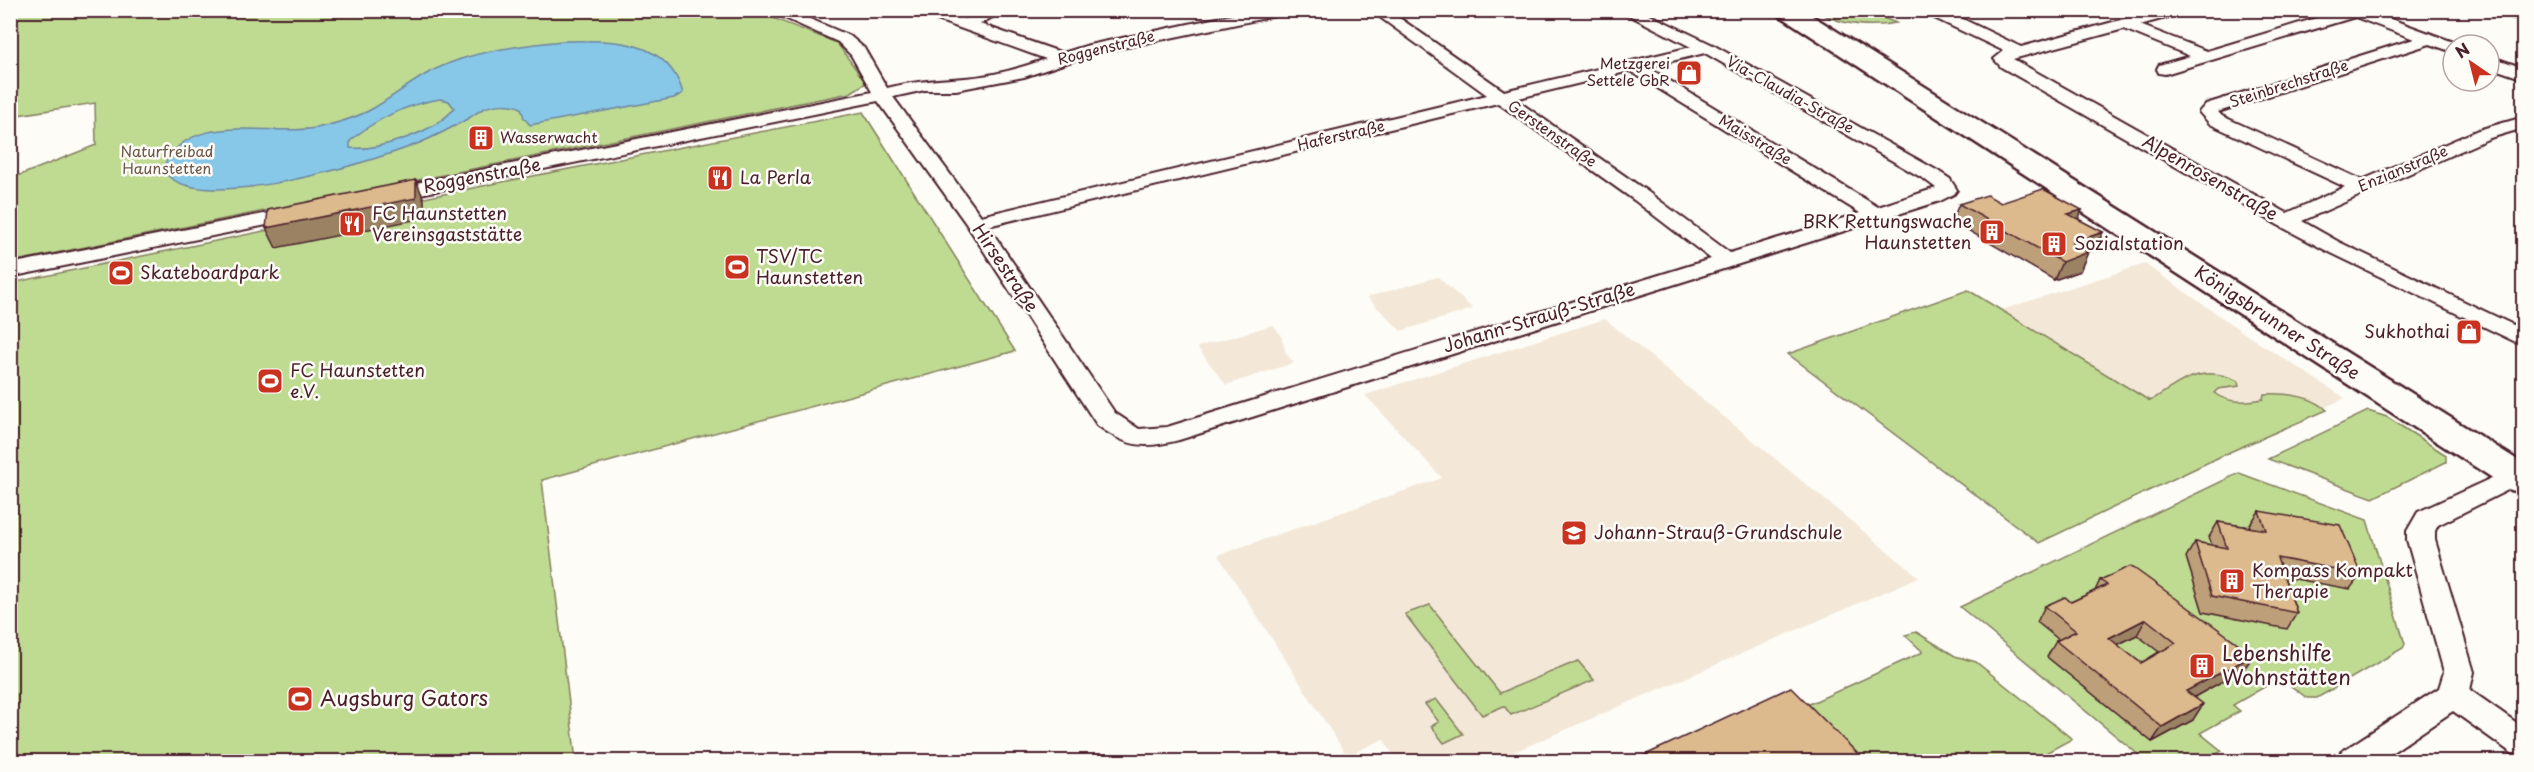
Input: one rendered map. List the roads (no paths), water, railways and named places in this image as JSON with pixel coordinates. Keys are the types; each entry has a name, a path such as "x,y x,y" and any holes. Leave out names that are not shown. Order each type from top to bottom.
{"main road":[{"name":"Königsbrunner Straße","path":"1787,10 2521,476"}],"street":[{"name":"Hirsestraße","path":"774,10 844,39 858,52 882,95 976,223 1106,419 1130,437"},
{"path":"924,10 1060,58"},
{"path":"965,25 998,10"},
{"name":"Gerstenstraße","path":"1377,10 1641,196 1726,260"},
{"name":"Via-Claudia-Straße","path":"1626,10 1707,48 1943,183 1947,190"},
{"path":"1936,10 1936,13 2019,52 2177,10"},
{"path":"2136,10 2152,17"},
{"path":"2507,10 2523,17"},
{"name":"Roggenstraße","path":"370,198 882,95 911,94 1024,72 1060,58 1271,11"},
{"path":"2165,69 2353,11 2441,43"},
{"path":"2125,24 2206,57"},
{"name":"Steinbrechstraße","path":"2360,187 2216,120 2208,112 2212,108 2430,39"},
{"name":"Haferstraße","path":"976,223 1707,48"},
{"name":"Alpenrosenstraße","path":"2019,52 2002,59 2285,221 2523,339"},
{"name":"Maisstraße","path":"1633,66 1875,214"},
{"path":"2501,66 2523,74"},
{"name":"Enzianstraße","path":"2285,221 2484,134 2523,122"},
{"path":"2501,129 2523,139"},
{"name":"Johann-Strauß-Straße","path":"1130,437 1150,438 1170,434 1933,197 1947,190"},
{"path":"10,271 312,210"},
{"path":"2352,762 2453,695 2459,672 2422,546 2421,531 2428,519 2521,476"},
{"path":"2453,695 2523,745"}],"water":[{"path":"562,41 617,42 650,52 664,61 675,75 683,93 674,98 530,125 524,118 521,108 508,105 493,106 483,109 436,136 402,150 286,181 207,189 179,183 163,168 175,150 191,138 209,132 231,129 296,130 330,125 366,112 421,77 453,62 499,50","holes":["440,99 449,101 454,108 421,132 391,143 350,148 350,141 370,126 392,114 428,101"]}],"place":[{"name":"Metzgerei Settele GbR","path":"1689,73"},
{"name":"Wasserwacht","path":"481,138"},
{"name":"La Perla","path":"720,178"},
{"name":"FC Haunstetten Vereinsgaststätte","path":"352,224"},
{"name":"BRK Rettungswache Haunstetten","path":"1992,232"},
{"name":"Sozialstation","path":"2054,244"},
{"name":"TSV/TC Haunstetten","path":"737,267"},
{"name":"Skateboardpark","path":"121,273"},
{"name":"Sukhothai","path":"2469,332"},
{"name":"FC Haunstetten e.V.","path":"270,381"},
{"name":"Johann-Strauß-Grundschule","path":"1574,533"},
{"name":"Kompass Kompakt Therapie","path":"2232,581"},
{"name":"Lebenshilfe Wohnstätten","path":"2202,666"},
{"name":"Augsburg Gators","path":"300,699"}],"park label":[{"name":"Naturfreibad Haunstetten","path":"167,160"}]}
